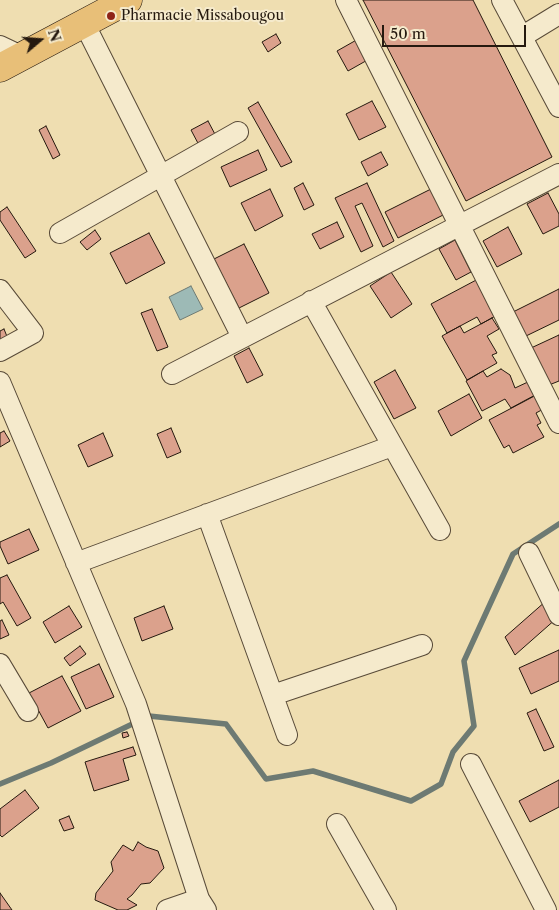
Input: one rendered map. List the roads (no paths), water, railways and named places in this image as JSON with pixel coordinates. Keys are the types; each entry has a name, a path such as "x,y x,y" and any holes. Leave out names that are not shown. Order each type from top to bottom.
{"main road":[{"path":"7,57 84,23 128,0"}],"street":[{"path":"346,0 559,424"},
{"path":"502,0 523,36 559,107"},
{"path":"523,36 559,14"},
{"path":"84,23 242,338"},
{"path":"60,233 238,132"},
{"path":"172,374 559,174"},
{"path":"0,290 33,333 0,350"},
{"path":"312,302 440,530"},
{"path":"0,382 136,704 203,905 167,910"},
{"path":"76,563 392,446"},
{"path":"207,514 287,735"},
{"path":"529,553 559,615"},
{"path":"273,695 422,645"},
{"path":"0,664 28,711"},
{"path":"471,764 546,910"},
{"path":"337,824 386,910"}],"water":[{"path":"191,286 203,309 180,320 169,297"}],"waterway":[{"path":"0,784 51,763 149,716 226,724 266,779 313,771 411,801 441,784 453,752 474,726 464,661 513,554 559,524"}],"place":[{"name":"Pharmacie Missabougou","path":"111,16"}]}
